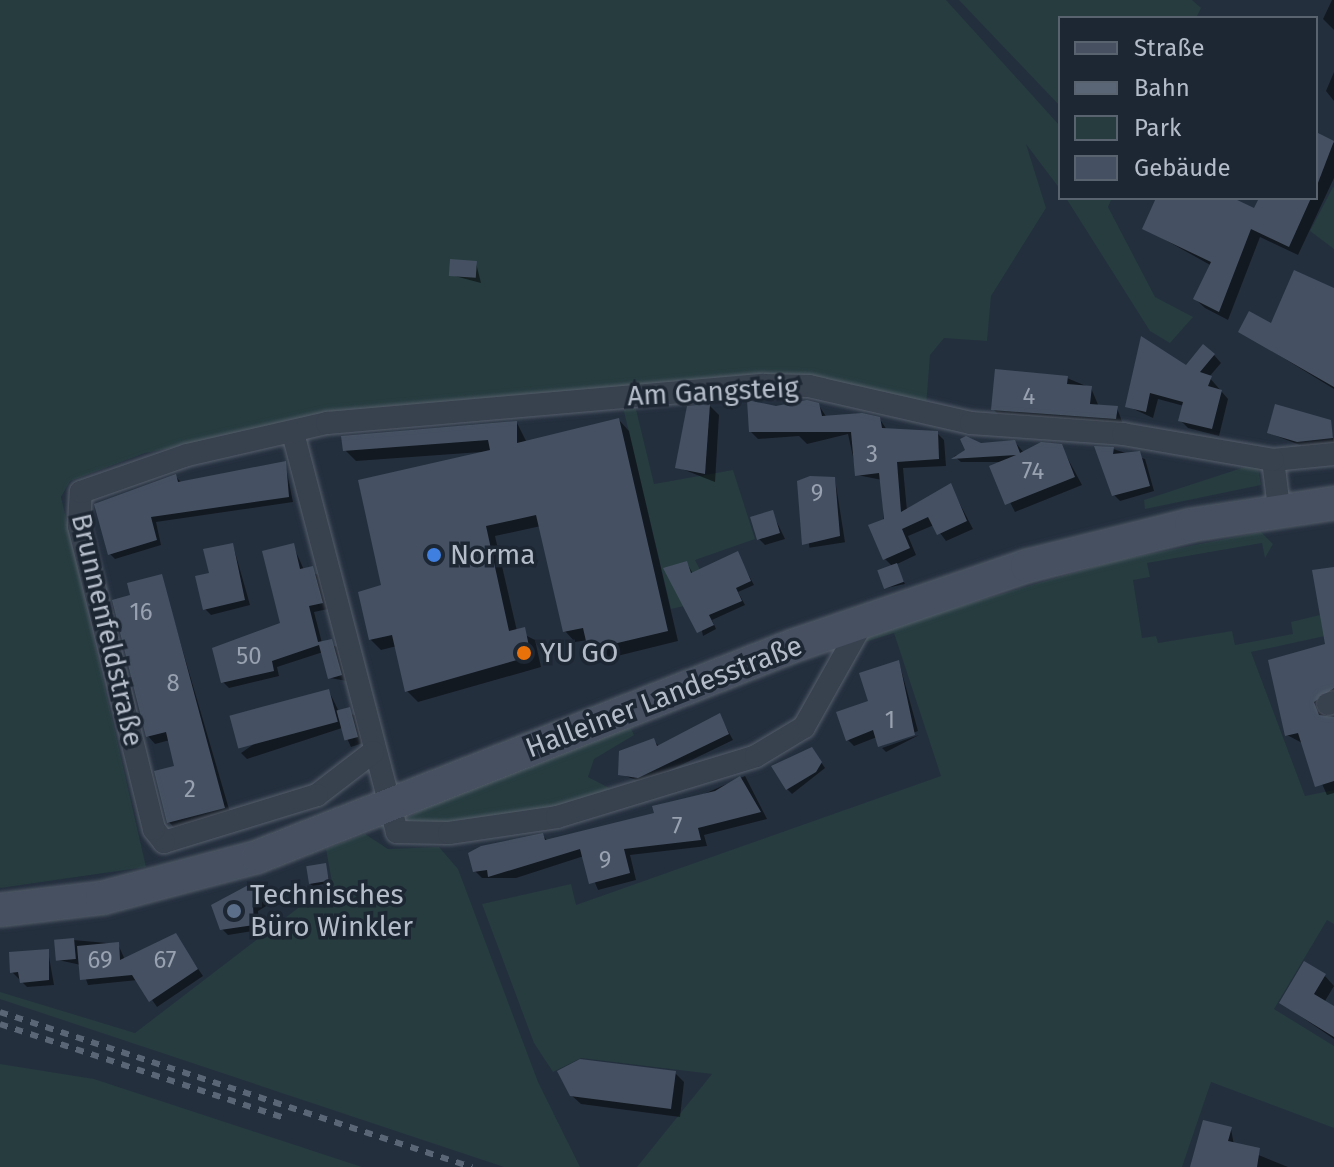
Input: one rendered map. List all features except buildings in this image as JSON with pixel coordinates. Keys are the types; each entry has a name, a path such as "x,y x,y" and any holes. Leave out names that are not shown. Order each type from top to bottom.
{"main road":[{"name":"Halleiner Landesstraße","path":"0,910 161,885 389,805 863,622 1067,555 1279,508 1334,503"}],"street":[{"name":"Am Gangsteig","path":"293,433 374,417 763,385 809,386 971,423 1123,434 1273,460 1334,454"},
{"path":"293,433 373,752 397,832 449,833 557,817 711,775 804,727 863,622"},
{"name":"Brunnenfeldstraße","path":"293,433 172,459 87,486 77,499 154,829 169,843 279,812 327,790 373,752"},
{"path":"1273,460 1279,508"}],"green space":[{"path":"0,0 946,0 1058,124 1058,186 1026,144 1046,208 991,296 987,341 944,338 930,355 926,407 811,380 228,437 145,453 70,481 61,497 146,867 0,888"},
{"path":"959,0 1192,0 1201,8 1197,16 1058,16 1058,104"},
{"path":"1334,188 1334,249 1310,231"},
{"path":"1067,200 1111,200 1108,207 1155,297 1193,317 1170,343 1150,331"},
{"path":"634,401 654,484 733,470 755,539 695,560 715,599 671,609 622,403"},
{"path":"1257,463 1261,485 1145,509 1144,500"},
{"path":"1261,532 1273,544 1265,558 1262,543 1147,563 1150,577 1133,580 1142,638 1156,636 1158,643 1232,631 1235,645 1293,634 1291,622 1320,615 1334,634 1251,652 1305,796 1334,790 1334,924 1327,920 1274,1009 1334,1046 1334,1128 1211,1082 1182,1167 637,1167 712,1074 581,1058 553,1072 534,1043 482,904 571,884 576,905 941,776 894,633 865,642 872,632 1114,561"},
{"path":"630,727 634,735 594,759 588,777 615,791 548,811 410,826 404,820 471,781"},
{"path":"365,834 388,849 439,847 458,869 538,1082 580,1167 504,1167 0,999 0,992 135,1033 332,882 326,849"},
{"path":"0,1064 94,1079 362,1167 0,1167"}],"railway":[{"path":"0,1012 472,1167"},
{"path":"0,1024 285,1118"}],"place":[{"name":"Norma","path":"434,555"},
{"name":"YU GO","path":"524,653"},
{"name":"Technisches Büro Winkler","path":"234,911"}]}
